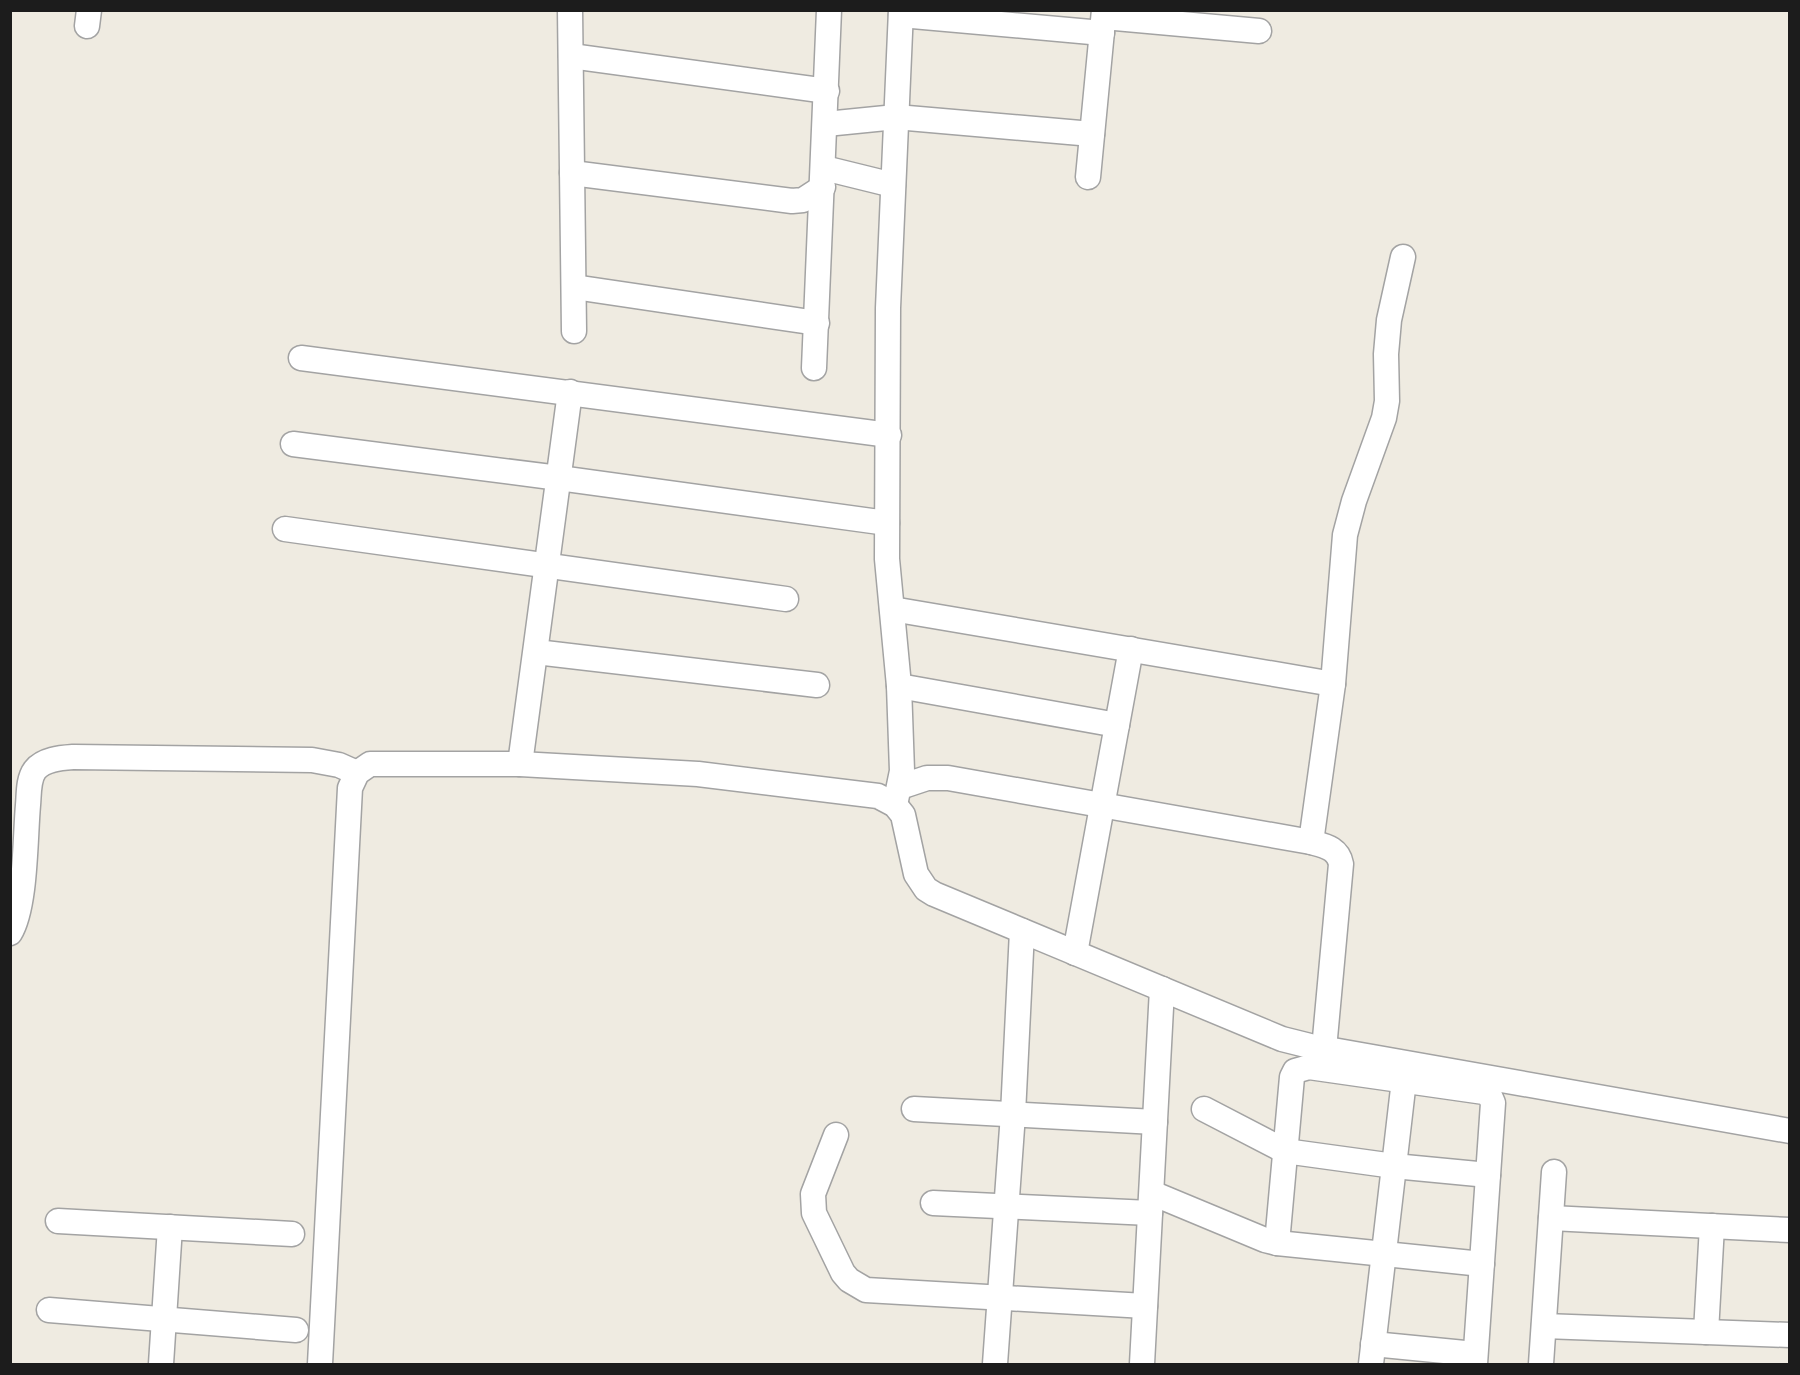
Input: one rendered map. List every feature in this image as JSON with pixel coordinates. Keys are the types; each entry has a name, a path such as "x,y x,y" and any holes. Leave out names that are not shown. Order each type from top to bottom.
{"street":[{"path":"570,10 574,331"},
{"path":"814,368 824,177 829,10"},
{"path":"1258,31 1103,20 901,13 888,308 887,559 899,686 902,771 898,796 916,874 926,889 934,894 1282,1039 1324,1049 1790,1131"},
{"path":"1088,177 1103,20"},
{"path":"571,56 827,91"},
{"path":"826,124 896,117 1092,134"},
{"path":"572,173 792,201 802,200 824,177"},
{"path":"824,177 893,185"},
{"path":"1311,842 1333,684 1345,535 1354,501 1384,418 1387,401 1386,354 1389,320 1403,257"},
{"path":"574,287 816,323"},
{"path":"301,358 889,435"},
{"path":"520,764 570,392"},
{"path":"293,444 887,524"},
{"path":"285,529 786,599"},
{"path":"892,609 1333,684"},
{"path":"1075,953 1131,649"},
{"path":"536,652 817,685"},
{"path":"899,686 1117,725"},
{"path":"10,933 19,909 29,788 36,769 45,763 74,757 312,760 339,765 357,773"},
{"path":"320,1365 350,788 357,773 370,764 520,764 698,774 878,796 898,796 927,778 948,778 1326,846 1339,856 1341,864 1324,1049"},
{"path":"995,1365 1013,1114 1022,931"},
{"path":"1142,1365 1162,989"},
{"path":"1277,1243 1292,1077 1295,1071 1309,1067 1404,1080 1484,1092 1490,1096 1493,1103 1475,1359 1372,1354 1404,1080"},
{"path":"914,1109 1155,1122"},
{"path":"1204,1109 1286,1151 1394,1166 1488,1175"},
{"path":"836,1135 813,1194 812,1204 814,1213 843,1273 849,1280 866,1290 1145,1306"},
{"path":"1541,1365 1554,1172"},
{"path":"933,1203 1007,1206 1151,1203 1277,1243 1482,1264"},
{"path":"1551,1218 1790,1230"},
{"path":"58,1221 292,1234"},
{"path":"1706,1332 1712,1226"},
{"path":"161,1365 170,1227"},
{"path":"49,1311 296,1330"},
{"path":"1544,1326 1790,1335"}]}
